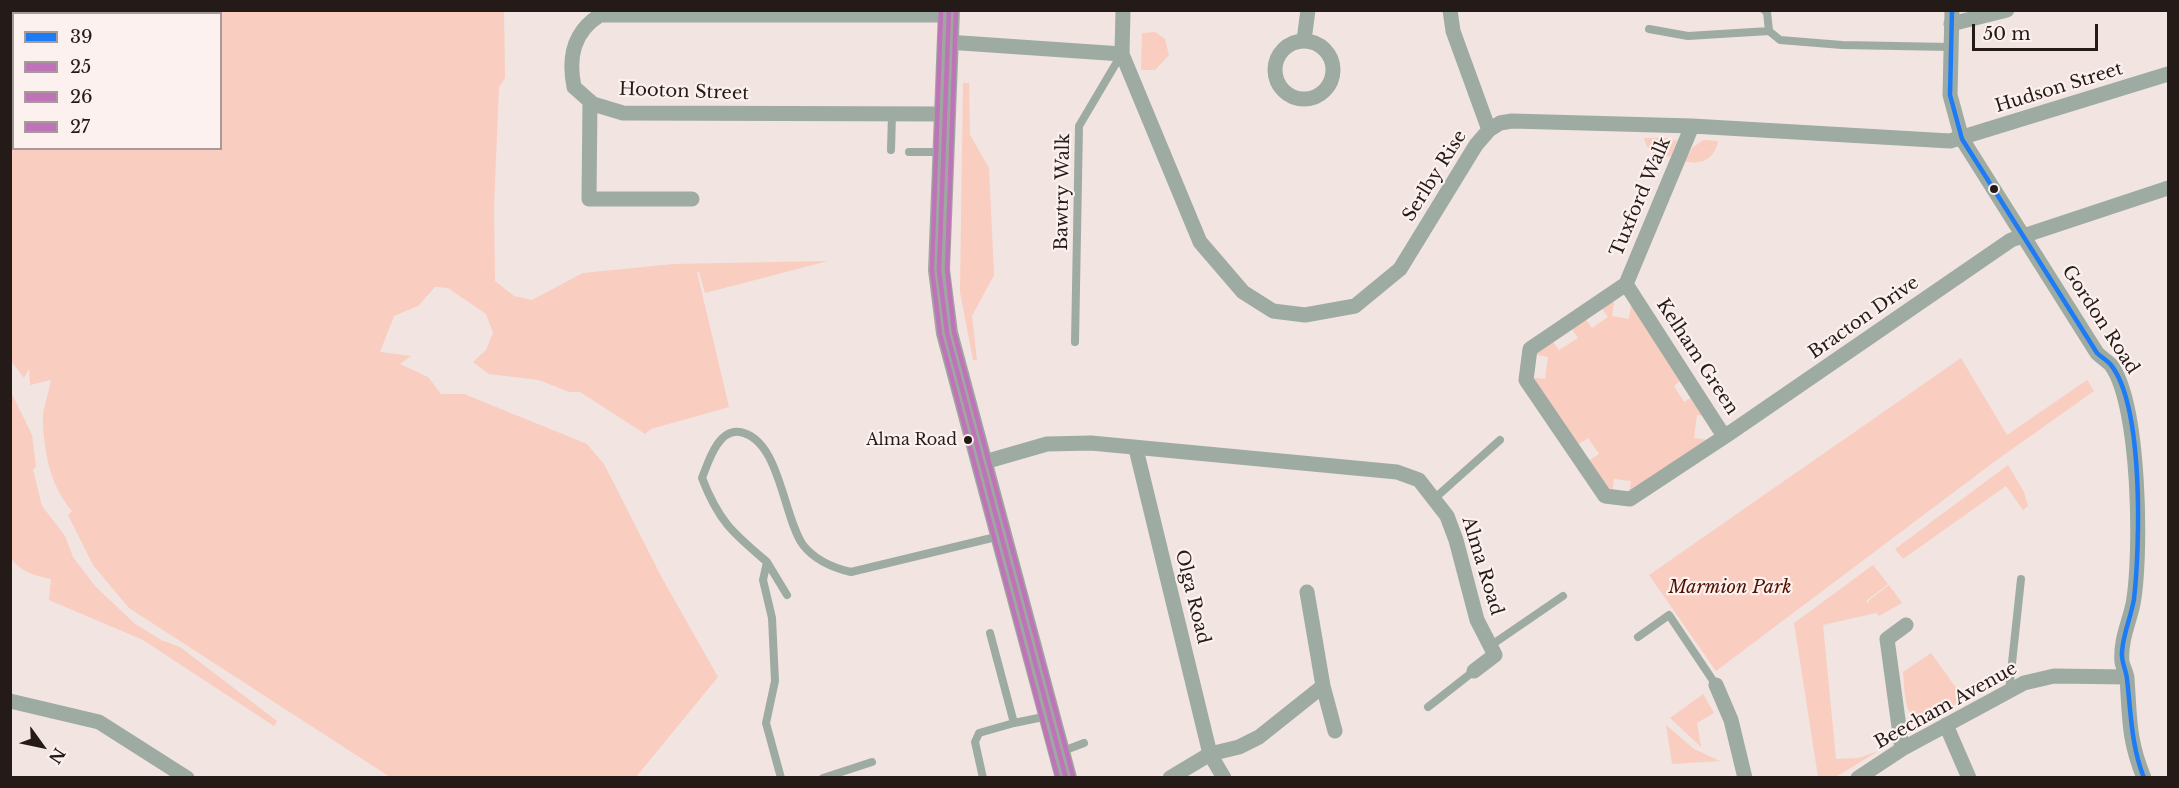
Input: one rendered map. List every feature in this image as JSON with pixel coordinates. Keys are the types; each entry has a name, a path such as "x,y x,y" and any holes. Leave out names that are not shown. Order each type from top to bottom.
{"main road":[{"path":"949,13 946,42 940,299 981,464 1066,777"}],"street":[{"path":"946,42 1122,54 1123,10"},
{"path":"1304,40 1308,10"},
{"path":"1450,10 1453,31 1489,130"},
{"path":"1952,17 2007,10"},
{"path":"692,199 589,199 590,101 574,87 571,50 587,23 600,13 949,13"},
{"name":"Gordon Road","path":"1952,17 1950,95 1962,139 2097,353 2111,365 2126,402 2138,496 2133,605 2125,628 2122,662 2127,676 2127,716 2135,756 2144,777"},
{"name":"Serlby Rise","path":"1122,54 1200,242 1243,292 1273,311 1305,315 1355,306 1400,269 1476,145 1489,130 1500,123 1512,121 1692,126 1950,141 1962,139"},
{"name":"Hudson Street","path":"1962,139 2169,74"},
{"name":"Hooton Street","path":"590,101 623,113 944,114"},
{"name":"Tuxford Walk","path":"1626,284 1692,126"},
{"name":"Bracton Drive","path":"1727,435 2010,240 2169,188"},
{"name":"Kelham Green","path":"1626,284 1720,430 1727,435 1630,499 1605,496 1526,380 1530,349 1626,284"},
{"name":"Alma Road","path":"981,464 1047,444 1090,443 1397,472 1419,480 1447,516 1456,540 1477,620 1490,646"},
{"name":"Olga Road","path":"1136,449 1210,754 1224,777"},
{"path":"1307,592 1323,686 1335,731"},
{"path":"1902,749 1887,639 1906,625"},
{"path":"1474,671 1495,655 1490,646"},
{"name":"Beecham Avenue","path":"1858,777 1902,749 2009,691 2037,679 2054,676 2127,676"},
{"path":"1170,777 1210,754 1239,747 1259,736 1323,686"},
{"path":"1716,686 1731,720 1745,777"},
{"path":"10,701 99,722 187,777"},
{"path":"1946,725 1969,777"}],"lane":[{"path":"1764,10 1767,12 1768,31"},
{"path":"1649,29 1688,36 1768,31 1780,40 1842,45 1950,47"},
{"name":"Bawtry Walk","path":"1075,342 1079,126 1122,54"},
{"path":"891,150 892,114"},
{"path":"909,152 943,152"},
{"path":"787,595 768,562 728,529 713,506 702,478 711,455 721,439 736,431 747,433 765,448 797,533 811,553 832,567 851,572 1001,536"},
{"path":"1435,498 1500,440"},
{"path":"768,562 763,580 772,618 775,681 766,723 781,777"},
{"path":"2009,691 2020,579"},
{"path":"1490,646 1563,596"},
{"path":"1638,637 1669,615 1716,686"},
{"path":"990,633 1014,723"},
{"path":"1428,707 1474,671"},
{"path":"983,777 975,742 980,733 1050,716"},
{"path":"1059,752 1084,743"},
{"path":"823,777 872,762"}],"green space":[{"path":"504,11 505,78 499,87 494,206 495,281 514,296 532,300 583,273 673,264 828,261 705,293 699,272 697,272 729,407 651,429 645,434 580,392 569,392 539,380 489,374 473,362 486,350 493,333 486,314 448,288 435,287 418,306 394,316 380,352 411,356 400,364 428,377 441,394 464,394 587,444 604,464 662,578 718,677 636,777 390,777 129,608 93,565 68,515 72,511 59,491 47,457 43,417 51,380 30,385 29,369 24,378 11,361 11,45 12,150 222,150 222,12 14,12"},
{"path":"1155,32 1165,39 1169,55 1155,70 1141,70 1142,33"},
{"path":"963,83 969,83 970,135 989,168 994,275 972,316 977,360 973,360 960,292"},
{"path":"1644,138 1670,138 1677,141 1671,156 1661,156 1650,151"},
{"path":"1704,140 1718,141 1711,156 1697,162 1685,161 1693,147"},
{"path":"1608,301 1614,302 1612,316 1629,319 1631,305 1685,377 1674,386 1684,402 1697,394 1713,417 1697,415 1694,438 1710,440 1629,495 1631,481 1614,479 1612,493 1587,462 1599,454 1588,438 1576,446 1529,377 1545,379 1548,357 1532,354 1551,339 1559,350 1578,338 1570,326 1584,317 1592,328 1608,317 1600,306"},
{"name":"Marmion Park","path":"1961,358 2007,435 2087,380 2094,391 1994,462 1716,671 1649,575"},
{"path":"11,392 32,435 36,467 33,470 42,506 65,536 73,557 95,586 134,623 161,640 180,647 277,721 274,726 143,640 49,600 51,579 28,572 10,557"},
{"path":"2008,465 2024,492 2028,506 2023,510 2006,486 1903,559 1895,549"},
{"path":"1873,565 1888,584 1866,601 1869,604 1868,601 1889,585 1902,603 1879,616 1876,613 1823,625 1836,759 1859,758 1878,751 1836,777 1818,777 1794,623"},
{"path":"1931,653 1965,700 1922,722 1911,715 1908,709 1903,672"},
{"path":"1703,694 1714,713 1697,723 1701,747 1670,718"},
{"path":"1666,725 1694,749 1720,761 1672,764"}],"transit line":[{"name":"26","path":"941,10 932,270 940,334 1058,778"},
{"name":"25","path":"949,10 939,270 947,333 1066,778"},
{"name":"27","path":"956,10 947,270 954,332 1073,776"},
{"name":"39","path":"1952,10 1950,95 1962,139 2097,353 2111,365 2122,385 2129,412 2137,478 2138,546 2134,599 2122,656 2134,741 2144,778"}],"place":[{"name":"Alma Road","path":"968,440"}]}
